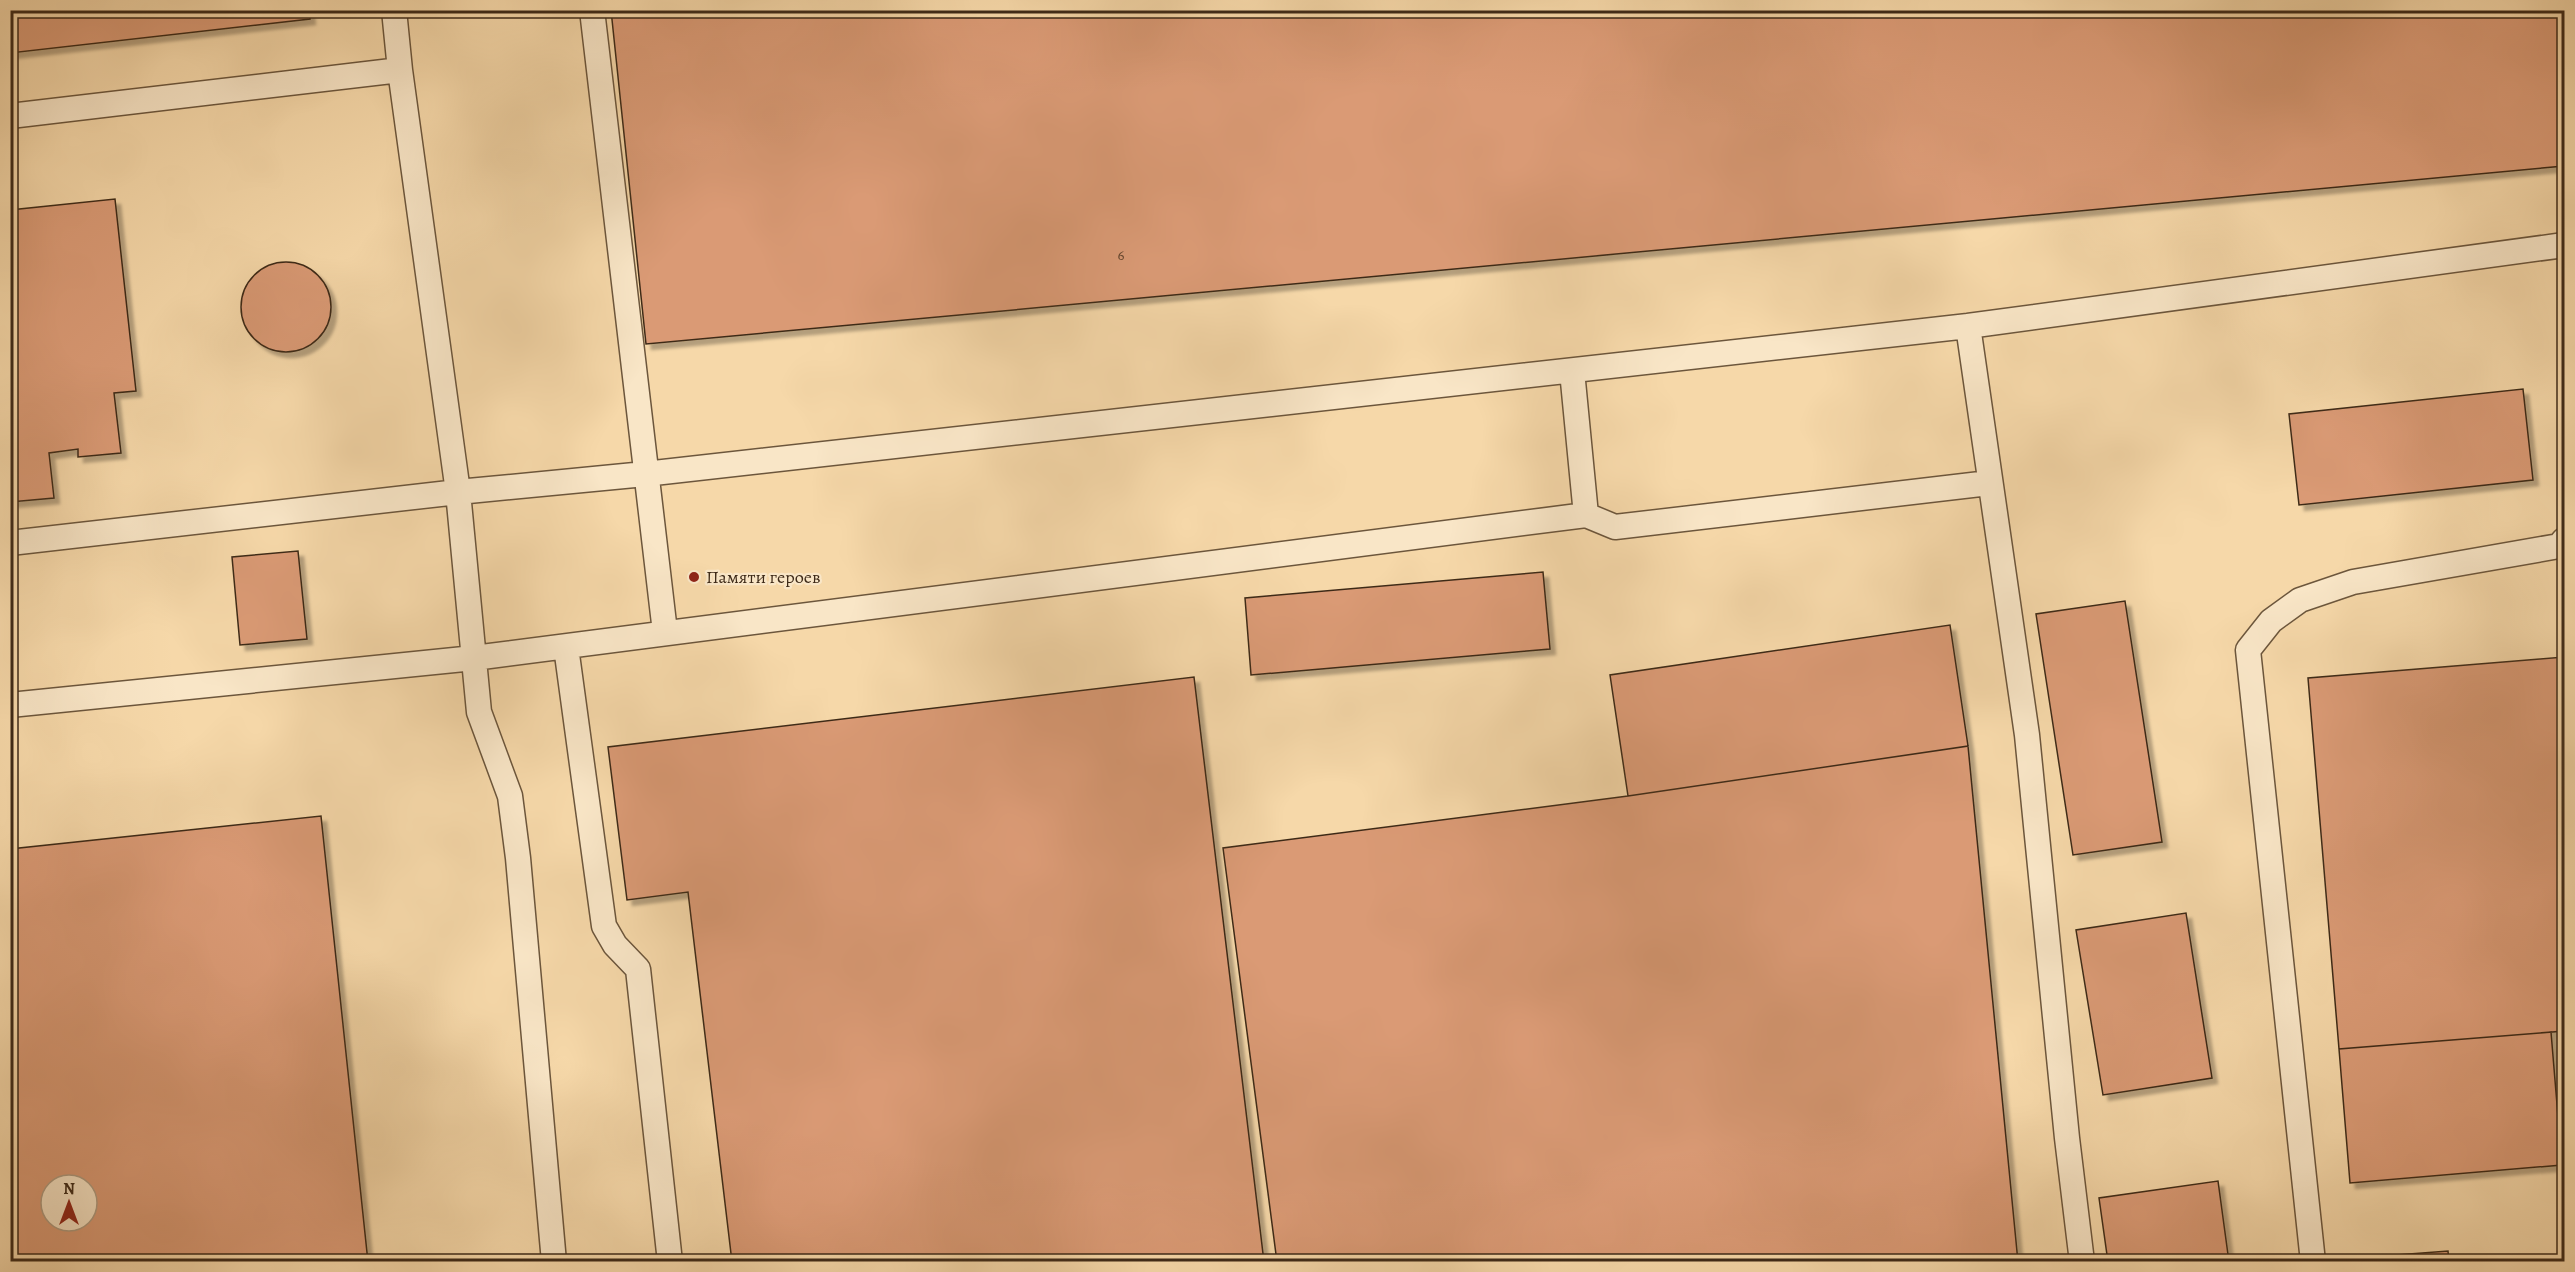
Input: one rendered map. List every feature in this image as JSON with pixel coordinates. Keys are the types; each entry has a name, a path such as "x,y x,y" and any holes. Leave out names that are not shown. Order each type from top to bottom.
{"lane":[{"path":"394,10 400,70 458,492 479,712 510,796 517,848 554,1262"},
{"path":"592,10 665,632"},
{"path":"10,116 400,70"},
{"path":"10,543 1968,326 2565,245"},
{"path":"1968,326 2026,735 2067,1138 2082,1262"},
{"path":"1572,371 1587,515"},
{"path":"10,705 566,647 665,632 1587,515 1615,527 1989,483"},
{"path":"2313,1262 2248,650 2271,621 2300,600 2353,582 2559,546 2565,540"},
{"path":"566,647 604,926 615,945 638,969 670,1262"}],"building":[{"path":"10,10 309,10 310,19 10,53"},
{"path":"611,10 2564,10 2564,166 646,344"},
{"path":"115,199 136,391 114,393 121,453 78,457 78,449 49,453 54,498 10,502 10,210"},
{"path":"286,262 303,266 318,275 327,290 331,307 327,324 318,339 303,348 286,352 269,348 254,339 245,324 241,307 245,290 254,275 269,266"},
{"path":"2523,389 2533,480 2299,505 2289,414"},
{"path":"298,551 307,639 240,645 232,557"},
{"path":"1543,572 1550,649 1251,675 1245,598"},
{"path":"2125,601 2162,842 2073,855 2036,614"},
{"path":"1950,625 1968,746 1628,796 1610,675"},
{"path":"2564,657 2564,1031 2339,1049 2308,678"},
{"path":"1194,677 1264,1262 732,1262 688,892 627,900 608,747"},
{"path":"1968,746 2018,1262 1277,1262 1223,848 1628,796"},
{"path":"321,816 368,1262 10,1262 10,849"},
{"path":"2186,913 2212,1078 2103,1095 2076,930"},
{"path":"2551,1032 2562,1165 2350,1183 2339,1049"},
{"path":"2218,1181 2229,1262 2108,1262 2099,1198"},
{"path":"2448,1251 2449,1262 2371,1262 2370,1257"}],"place":[{"name":"Памяти героев","path":"694,577"}]}
